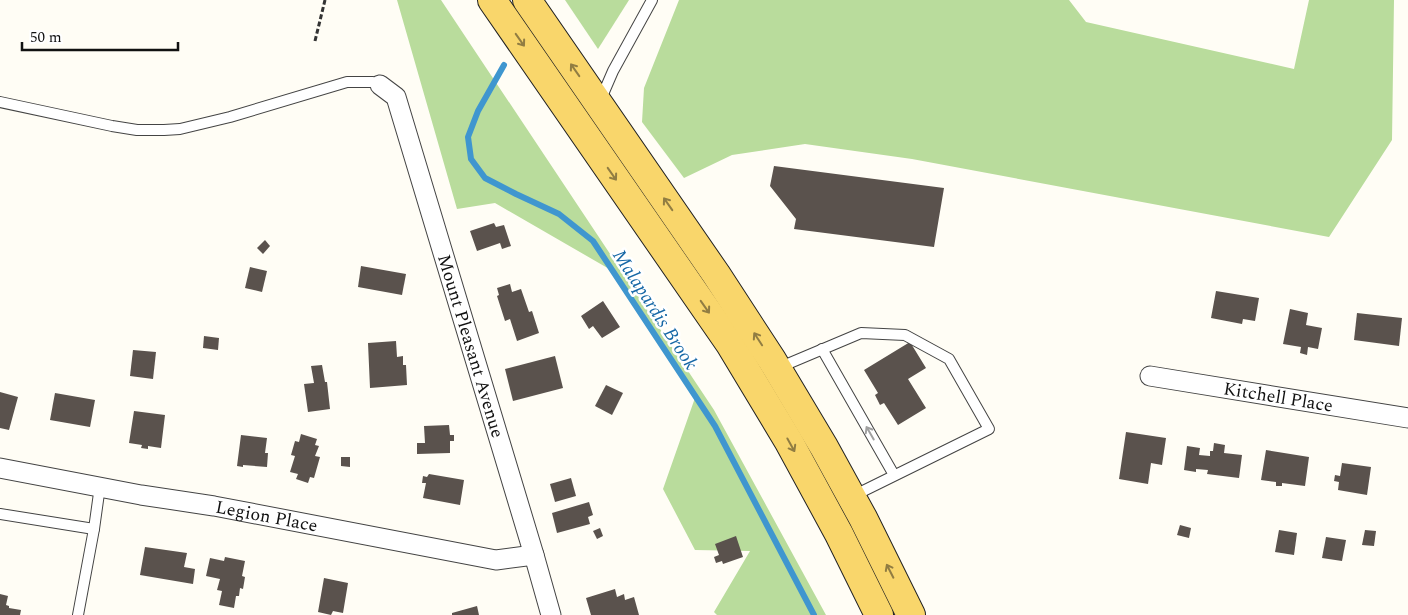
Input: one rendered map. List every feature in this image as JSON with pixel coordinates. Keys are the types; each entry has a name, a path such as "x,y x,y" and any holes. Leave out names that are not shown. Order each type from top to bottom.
{"main road":[{"path":"492,0 730,344 798,459 839,534 879,615"},
{"path":"527,0 716,274 777,368 824,447 911,615"}],"street":[{"name":"Mount Pleasant Avenue","path":"380,85 396,97 551,615"},
{"name":"Kitchell Place","path":"1150,376 1408,418"},
{"name":"Legion Place","path":"0,468 141,495 214,506 496,560 534,555"}],"lane":[{"path":"599,104 613,71 652,0"},
{"path":"0,102 112,126 138,130 164,130 180,129 230,117 347,82 373,82 380,85"},
{"path":"777,368 861,333 906,335 949,359 989,429 851,497"},
{"path":"822,349 894,476"},
{"path":"78,615 100,486"},
{"path":"0,514 94,529"}],"path":[{"path":"315,41 325,0"}],"green space":[{"path":"397,0 441,0 714,410 826,615 717,615 714,612 750,551 695,550 663,489 696,395 611,270 495,203 457,209"},
{"path":"565,0 629,0 598,49"},
{"path":"679,0 1069,0 1086,22 1294,69 1309,0 1394,0 1392,140 1329,237 912,159 805,144 732,155 684,178 642,122 644,88"}],"building":[{"path":"774,166 944,188 934,247 794,229 796,219 770,186"},
{"path":"494,223 496,227 504,225 511,246 502,249 500,243 477,251 470,231"},
{"path":"265,240 270,246 263,254 257,248"},
{"path":"361,266 406,274 402,295 358,287"},
{"path":"250,267 267,271 262,292 245,288"},
{"path":"510,284 512,292 521,289 529,312 532,311 539,333 517,341 510,319 505,321 497,296 499,295 497,288"},
{"path":"1216,291 1259,298 1255,321 1243,319 1242,324 1211,318"},
{"path":"603,301 620,327 602,338 593,326 589,329 581,316"},
{"path":"1290,309 1308,313 1306,325 1322,328 1318,349 1308,347 1307,355 1300,353 1301,347 1283,344"},
{"path":"1357,313 1402,318 1399,346 1354,340"},
{"path":"204,336 219,338 218,350 203,348"},
{"path":"396,341 397,357 403,356 403,365 406,365 407,385 370,388 368,343"},
{"path":"910,342 926,368 908,379 926,408 898,425 884,403 880,405 875,395 878,393 864,370"},
{"path":"133,350 156,352 153,379 130,376"},
{"path":"555,356 563,388 513,401 505,369"},
{"path":"322,365 325,382 327,382 330,409 308,412 304,384 314,383 311,366"},
{"path":"606,385 623,393 612,415 595,406"},
{"path":"0,392 18,397 9,430 0,428"},
{"path":"55,393 95,400 90,427 50,420"},
{"path":"134,411 165,415 161,448 148,446 148,449 141,448 142,445 129,443"},
{"path":"449,425 450,435 454,435 454,441 450,441 450,453 417,454 417,443 425,443 424,426"},
{"path":"1126,432 1166,438 1162,465 1151,463 1148,484 1119,479"},
{"path":"301,434 317,439 315,445 319,446 315,456 320,457 314,478 310,477 308,483 296,479 298,474 290,472 295,456 291,455 295,441 299,442"},
{"path":"241,435 267,438 265,453 268,453 267,467 237,466"},
{"path":"1214,443 1225,445 1224,453 1242,455 1239,478 1207,474 1208,470 1196,469 1196,472 1184,470 1187,446 1200,448 1199,455 1210,456"},
{"path":"1266,450 1309,457 1305,486 1282,483 1282,486 1276,486 1276,482 1261,480"},
{"path":"341,457 350,457 350,467 341,466"},
{"path":"1342,463 1371,467 1367,495 1338,490 1339,482 1334,481 1335,475 1340,476"},
{"path":"429,474 464,480 460,505 423,498 426,483 422,483 423,476 427,477"},
{"path":"571,478 576,496 555,502 550,484"},
{"path":"589,502 593,515 588,517 590,524 557,533 552,513"},
{"path":"1180,525 1191,528 1189,538 1177,535"},
{"path":"600,528 603,536 597,539 593,531"},
{"path":"1279,530 1297,533 1294,555 1275,552"},
{"path":"1365,530 1376,531 1374,546 1362,545"},
{"path":"736,536 743,557 723,564 722,561 716,563 714,557 719,555 715,544"},
{"path":"1326,537 1346,540 1342,561 1322,558"},
{"path":"145,547 187,553 184,567 195,569 193,584 140,575"},
{"path":"225,557 245,561 242,576 245,577 243,589 240,588 239,596 236,596 234,608 219,605 222,591 217,590 220,579 206,576 210,558 224,561"},
{"path":"324,578 348,583 343,613 333,611 331,615 318,612"},
{"path":"615,589 617,597 624,594 625,600 634,597 639,615 591,615 586,598"},
{"path":"0,594 8,596 6,605 9,608 21,610 20,615 0,615"},
{"path":"477,606 479,615 452,615 452,613"}],"waterway":[{"name":"Malapardis Brook","path":"504,65 478,111 468,137 471,159 485,178 559,214 593,241 715,426 814,615"}]}
